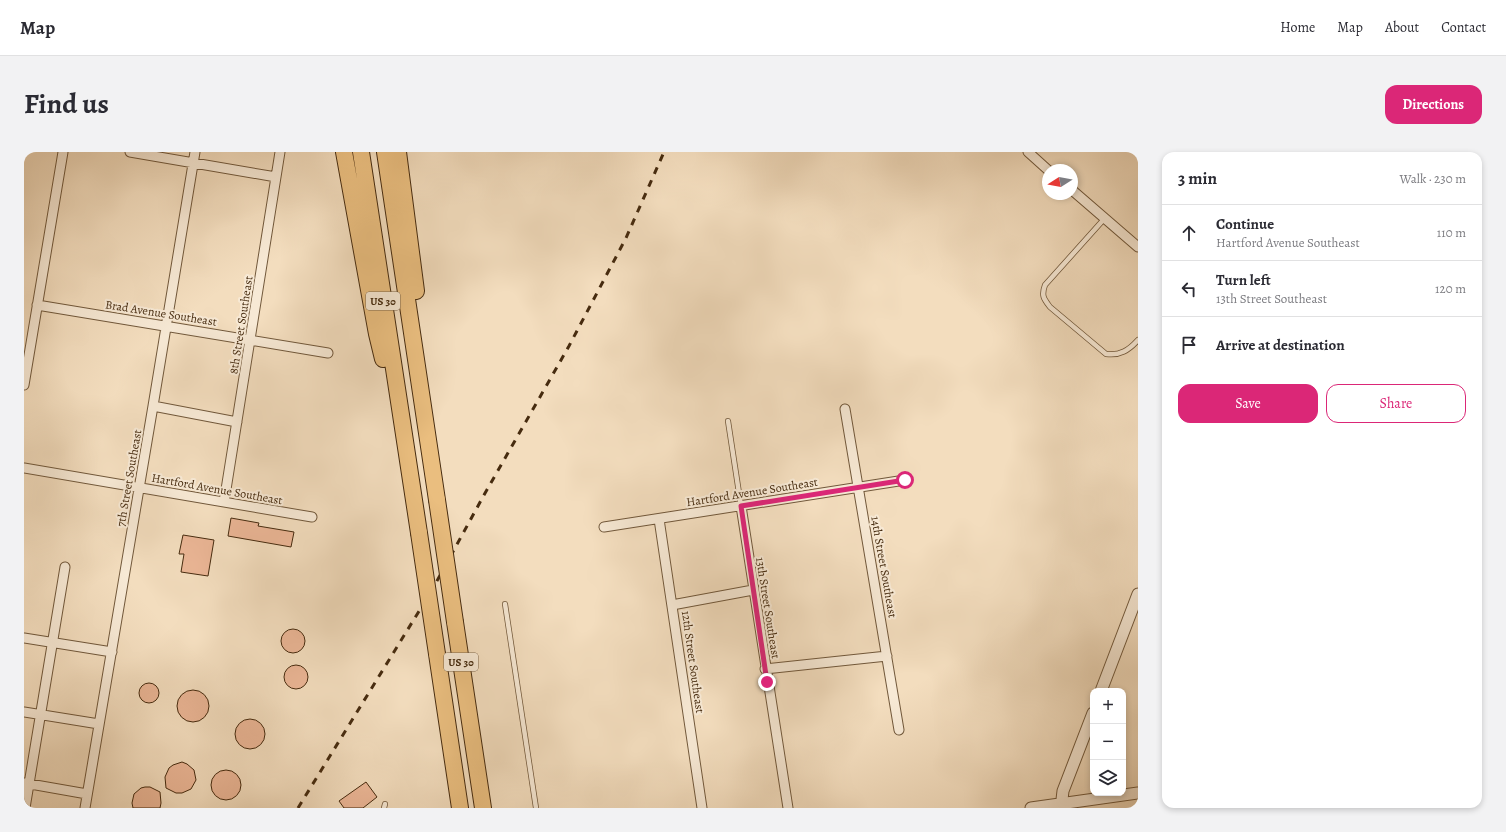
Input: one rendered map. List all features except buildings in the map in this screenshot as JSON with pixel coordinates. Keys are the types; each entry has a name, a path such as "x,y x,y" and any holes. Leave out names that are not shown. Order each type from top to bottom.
{"highway":[{"path":"344,152 377,334 406,449"},
{"name":"US 30","path":"361,152 460,808"},
{"name":"US 30","path":"385,152 483,808"},
{"path":"398,152 418,308 418,377"}],"street":[{"path":"24,385 63,152"},
{"path":"130,152 276,177"},
{"name":"7th Street Southeast","path":"85,808 154,406 195,152"},
{"name":"8th Street Southeast","path":"224,502 280,152"},
{"path":"1028,152 1042,165"},
{"path":"1078,195 1138,247"},
{"name":"Brad Avenue Southeast","path":"37,305 328,353"},
{"path":"154,406 237,422"},
{"name":"14th Street Southeast","path":"845,409 887,656 898,730"},
{"name":"Hartford Avenue Southeast","path":"24,468 312,517"},
{"name":"Hartford Avenue Southeast","path":"604,527 905,480"},
{"name":"13th Street Southeast","path":"741,506 765,669 788,808"},
{"name":"12th Street Southeast","path":"659,519 702,808"},
{"path":"25,808 26,784 40,714 64,567"},
{"path":"672,605 753,590"},
{"path":"1102,688 1138,594"},
{"path":"24,638 112,652"},
{"path":"765,669 887,656"},
{"path":"24,712 100,724"},
{"path":"1061,806 1063,791 1090,721"},
{"path":"26,784 88,794"},
{"path":"1031,808 1061,806 1138,793"}],"lane":[{"path":"1105,218 1045,285 1042,292 1050,307 1106,354 1112,355 1124,353 1138,340"},
{"path":"728,421 741,506"},
{"path":"505,604 536,808"}],"railway":[{"path":"298,808 432,590 569,346 626,238 664,152"}],"route":[{"path":"767,682 741,506 905,480"}]}
